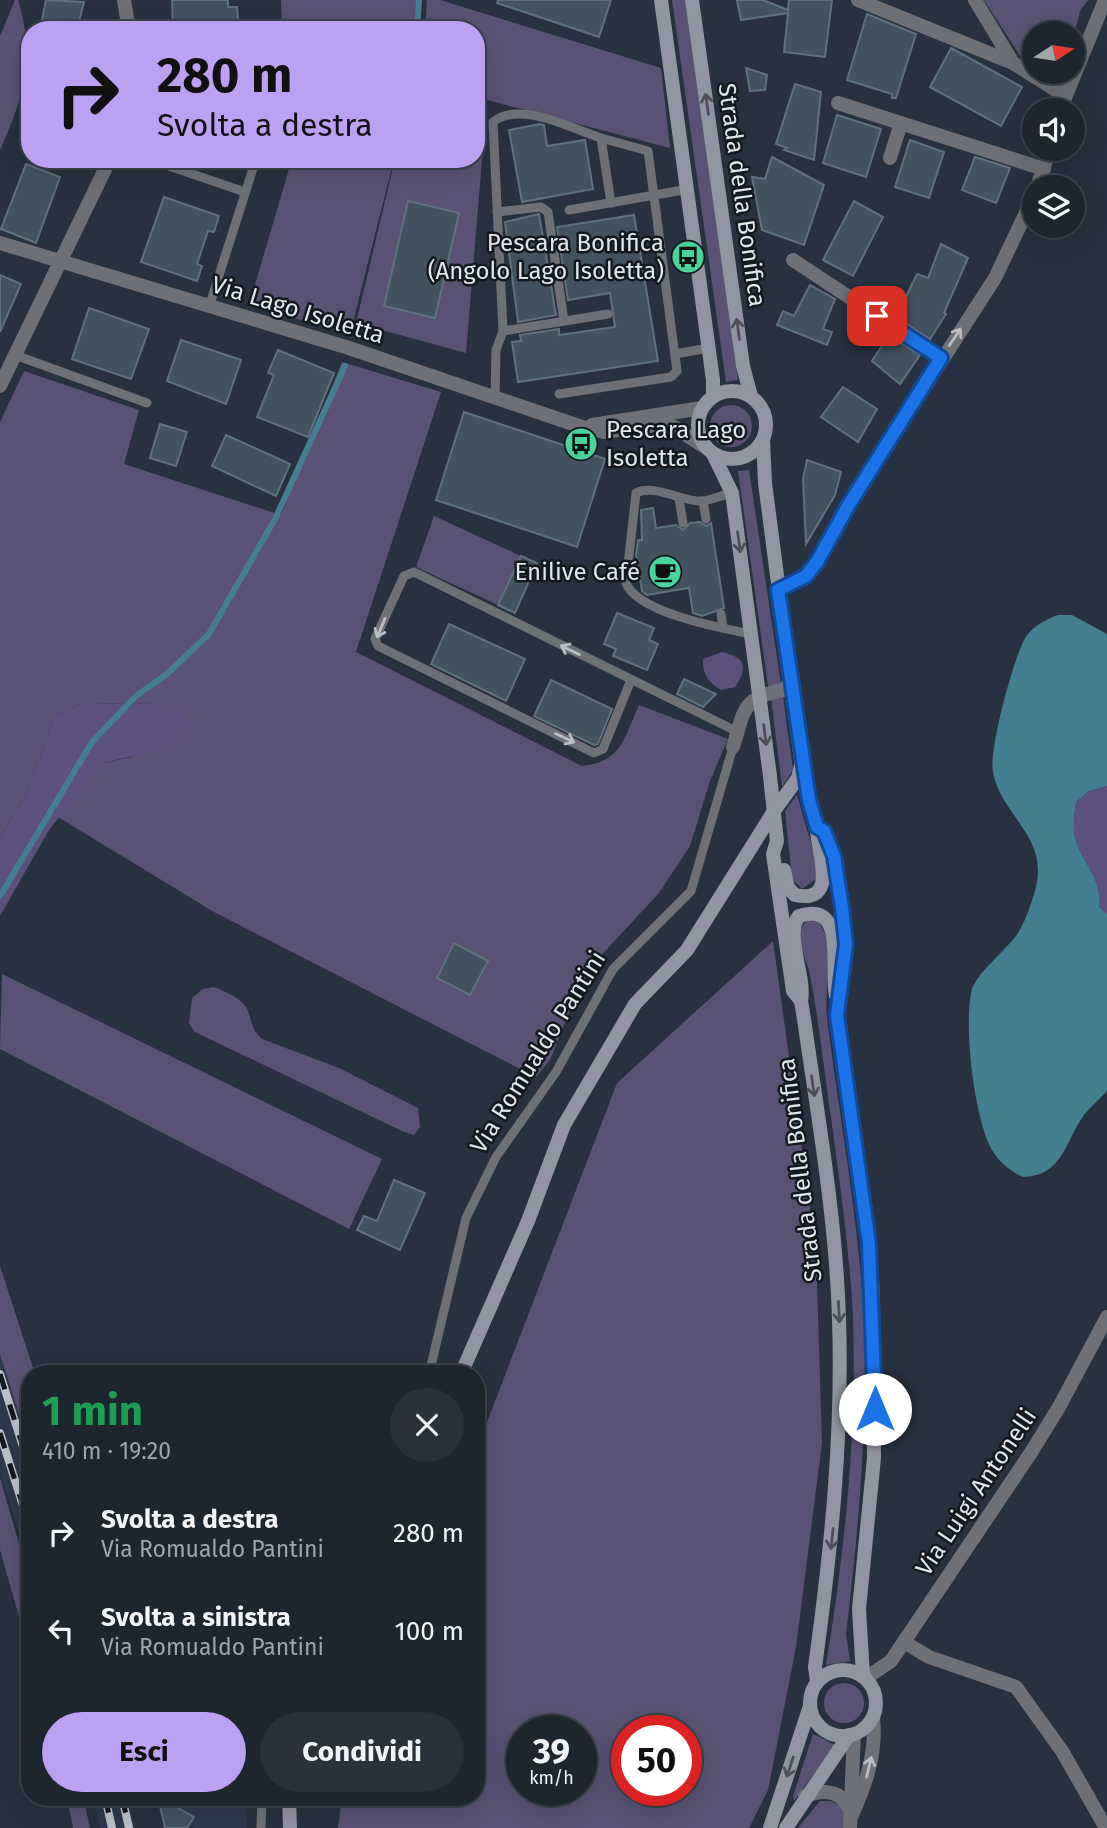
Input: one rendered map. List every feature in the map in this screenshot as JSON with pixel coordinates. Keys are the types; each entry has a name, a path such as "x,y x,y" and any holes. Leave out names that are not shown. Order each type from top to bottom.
{"main road":[{"path":"662,0 689,189 713,396"},
{"name":"Strada della Bonifica","path":"692,0 743,366 751,396"},
{"path":"763,440 752,453 737,460 709,451 697,428 702,408 713,396 736,391 751,396 765,416 763,440 790,682 801,760 825,873 820,885 809,894 795,895 788,888 777,841"},
{"name":"Strada della Bonifica","path":"709,451 732,493 774,811 777,841 773,854 793,991 801,1001 832,1228 840,1329 839,1451 815,1667 817,1681"},
{"path":"465,1365 528,1221 564,1125 635,1004 687,950 774,811 798,778 801,760"},
{"path":"817,827 824,831 834,856 844,928 843,981 837,998"},
{"path":"786,1828 805,1796 851,1735 873,1717 876,1697 864,1677 859,1609 873,1492 874,1328 869,1244 833,982 835,944 831,925 823,916 799,916 793,927 804,988 801,1001"},
{"path":"771,1828 810,1706 810,1696 817,1681 827,1673 839,1670 851,1670 864,1677"},
{"path":"810,1706 819,1726 838,1736 851,1735"},
{"path":"289,1806 290,1828"}],"street":[{"path":"124,0 128,21"},
{"path":"858,0 1013,63 1064,95"},
{"path":"975,0 1013,63"},
{"path":"1063,98 1105,0"},
{"path":"1095,23 1107,11"},
{"path":"838,103 1044,169"},
{"path":"890,158 901,124"},
{"path":"1042,175 1046,161"},
{"path":"0,386 106,168"},
{"path":"778,590 806,576 817,562 848,506 995,278 1022,221"},
{"name":"Via Lago Isoletta","path":"0,243 349,348 582,427 604,432 662,424 674,427 709,451"},
{"path":"793,260 941,358"},
{"name":"Via Lago Isoletta","path":"582,427 702,408"},
{"path":"760,694 784,690 790,682"},
{"name":"Via Romualdo Pantini","path":"733,747 751,700 760,694"},
{"name":"Via Luigi Antonelli","path":"864,1677 891,1661 904,1642 1039,1440 1107,1317"},
{"path":"904,1642 929,1657 1016,1687 1062,1751 1106,1828"},
{"path":"851,1822 865,1787 873,1752 873,1717"},
{"path":"851,1735 851,1822"},
{"path":"805,1796 826,1791 836,1793 848,1802 851,1822"}],"lane":[{"path":"495,398 496,350 503,331 493,122 502,115 528,115 648,151 677,371 671,377 559,394"},
{"path":"601,138 611,203"},
{"path":"175,168 246,192"},
{"path":"209,307 253,168"},
{"path":"569,210 689,189"},
{"path":"497,212 541,207 548,212 564,321"},
{"path":"503,331 608,314"},
{"path":"675,354 709,348"},
{"path":"15,355 147,403"},
{"path":"732,493 703,501 679,499 646,489 636,493 632,552 626,583 633,595 723,628 751,634"},
{"path":"679,499 683,523"},
{"path":"703,501 706,519"},
{"path":"631,680 603,749 594,752 378,646 375,639 404,576 414,572 738,732"},
{"path":"721,614 723,628"},
{"name":"Via Romualdo Pantini","path":"431,1365 466,1218 496,1157 555,1072 613,969 691,891 733,747"},
{"path":"261,1828 262,1806"}],"shaded area":[{"path":"15,0 18,0 23,21 21,94 0,150 0,36"},
{"path":"281,0 418,0 417,21 282,21"},
{"path":"427,0 440,0 661,68 670,148 487,100 485,124 485,21 426,21"},
{"path":"672,0 685,0 738,380 726,382"},
{"path":"984,0 1088,0 1080,11 1078,21 1022,21 1021,57"},
{"path":"289,168 392,168 350,334 249,305"},
{"path":"393,168 481,168 466,353 356,323"},
{"path":"342,362 441,392 356,652 582,766 595,764 614,754 625,738 639,705 728,739 710,781 690,846 659,893 596,961 578,990 550,1060 536,1077 214,912 58,817 102,763 132,757 157,704 85,703 55,714 27,794 0,837 0,422 24,371 139,410 124,464 281,515","holes":["454,944 488,961 470,994 437,978"]},
{"path":"731,405 746,411 752,426 746,441 731,447 716,441 710,426 716,411"},
{"path":"749,470 781,684 768,686 738,471"},
{"path":"434,516 521,556 498,605 416,567"},
{"path":"1058,615 1072,615 1107,634 1107,786 1089,791 1076,802 1074,827 1076,841 1098,888 1099,907 1107,914 1107,1091 1084,1115 1055,1164 1047,1171 1023,1177 998,1159 980,1116 972,1071 970,1005 975,983 1019,931 1029,910 1037,882 1035,851 1029,837 1004,801 993,772 993,761 1004,702 1022,645 1034,628"},
{"path":"722,652 740,660 743,669 735,687 721,690 707,677 703,659"},
{"path":"783,696 793,770 782,787 771,698"},
{"path":"85,703 157,704 185,711 189,729 166,749 102,763 49,830 0,916 0,837 27,794 55,714"},
{"path":"1107,786 1107,914 1099,907 1098,888 1076,841 1074,817 1076,802 1089,791"},
{"path":"797,795 817,864 816,879 802,889 792,879 785,811"},
{"path":"807,921 817,921 823,929 828,952 827,1018 857,1234 865,1347 862,1470 846,1634 850,1661 826,1665 848,1491 853,1404 853,1317 845,1224 820,1034 801,939 803,926"},
{"path":"773,941 816,1251 822,1443 796,1647 768,1790 749,1828 338,1828 341,1806 485,1806 485,1428 617,1083"},
{"path":"2,974 382,1159 349,1229 0,1049"},
{"path":"214,987 244,1004 255,1031 262,1039 339,1068 418,1108 420,1127 414,1135 404,1132 195,1032 189,1024 192,998 203,989"},
{"path":"0,1266 32,1365 21,1365 21,1420 0,1354"},
{"path":"0,1354 21,1420 21,1539 0,1472"},
{"path":"0,1478 21,1551 21,1624 0,1550"},
{"path":"844,1683 858,1689 864,1703 858,1717 844,1723 830,1717 824,1703 830,1689"},
{"path":"813,1734 835,1745 794,1801 793,1796"},
{"path":"820,1801 831,1801 844,1808 847,1828 798,1828"},
{"path":"69,1806 85,1806 90,1828 73,1828"},
{"path":"95,1806 130,1806 135,1828 100,1828"},
{"path":"165,1806 246,1806 247,1828 194,1828 166,1813"}],"building":[{"path":"46,0 84,2 79,21 42,21"},
{"path":"172,0 228,0 228,7 237,7 238,21 173,21"},
{"path":"498,0 611,0 599,37 497,3"},
{"path":"737,0 763,0 788,10 789,0 832,0 825,57 784,52 788,13 741,20"},
{"path":"867,14 916,34 896,98 892,98 892,94 847,80"},
{"path":"951,48 1022,87 1001,126 930,87"},
{"path":"746,68 767,75 765,90 750,91"},
{"path":"795,84 821,92 814,160 784,150 787,148 776,144"},
{"path":"837,115 881,129 866,177 823,163"},
{"path":"544,125 547,146 585,140 593,189 522,202 509,130"},
{"path":"910,140 944,152 929,198 895,187"},
{"path":"772,157 824,185 804,245 762,230 752,177 765,179"},
{"path":"975,157 1010,168 996,203 962,190"},
{"path":"24,168 36,168 60,177 36,243 1,229"},
{"path":"164,197 219,216 214,232 208,231 197,264 202,266 197,281 141,262"},
{"path":"408,201 459,213 435,318 384,306"},
{"path":"854,201 883,217 853,276 823,260"},
{"path":"539,214 556,315 518,322 505,222"},
{"path":"634,215 658,361 518,382 512,342 521,341 520,335 559,329 559,335 615,327 610,293 568,300 557,227"},
{"path":"941,244 968,258 944,313 946,314 930,339 896,317 917,274 928,278"},
{"path":"0,275 21,284 0,332"},
{"path":"810,285 835,299 823,329 832,332 827,345 777,325 783,311 794,316"},
{"path":"89,308 149,329 131,379 72,359"},
{"path":"889,335 920,355 900,384 872,361"},
{"path":"181,340 241,360 226,404 167,381"},
{"path":"278,350 334,373 308,437 257,417 274,375 268,373"},
{"path":"843,387 877,409 858,442 821,417"},
{"path":"464,412 605,459 577,547 436,500"},
{"path":"160,424 187,432 176,466 150,458"},
{"path":"226,435 290,464 276,496 212,466"},
{"path":"807,460 841,472 835,495 806,544 803,479"},
{"path":"653,508 656,528 676,525 683,530 690,523 700,522 706,526 711,523 724,608 702,616 693,613 689,588 647,595 642,591 636,555 638,540 642,540 641,510"},
{"path":"521,556 537,563 515,613 498,605"},
{"path":"617,613 654,628 649,640 658,644 647,670 613,656 616,649 604,644"},
{"path":"449,624 525,659 506,701 431,664"},
{"path":"684,679 716,694 703,707 677,694"},
{"path":"551,680 612,709 598,744 594,745 534,716"},
{"path":"454,943 488,961 470,995 437,978"},
{"path":"394,1180 425,1193 400,1250 357,1230 364,1216 377,1221"},
{"path":"160,1806 174,1806 194,1817 187,1828 165,1828"}],"waterway":[{"path":"418,21 419,0"},
{"path":"0,896 92,742 136,696 167,674 209,634 275,519 345,366"}],"railway":[{"path":"0,1374 21,1440"},
{"path":"0,1433 21,1500"},
{"path":"107,1806 112,1828"},
{"path":"124,1806 129,1828"}],"place":[{"name":"Pescara Bonifica (Angolo Lago Isoletta)","path":"688,257"},
{"name":"Pescara Lago Isoletta","path":"581,444"},
{"name":"Enilive Café","path":"665,572"}],"route":[{"path":"875,1409 869,1244 837,1015 837,998 843,981 846,944 834,856 824,831 817,827 801,760 778,590 806,576 817,562 848,506 941,358 877,316"}]}
